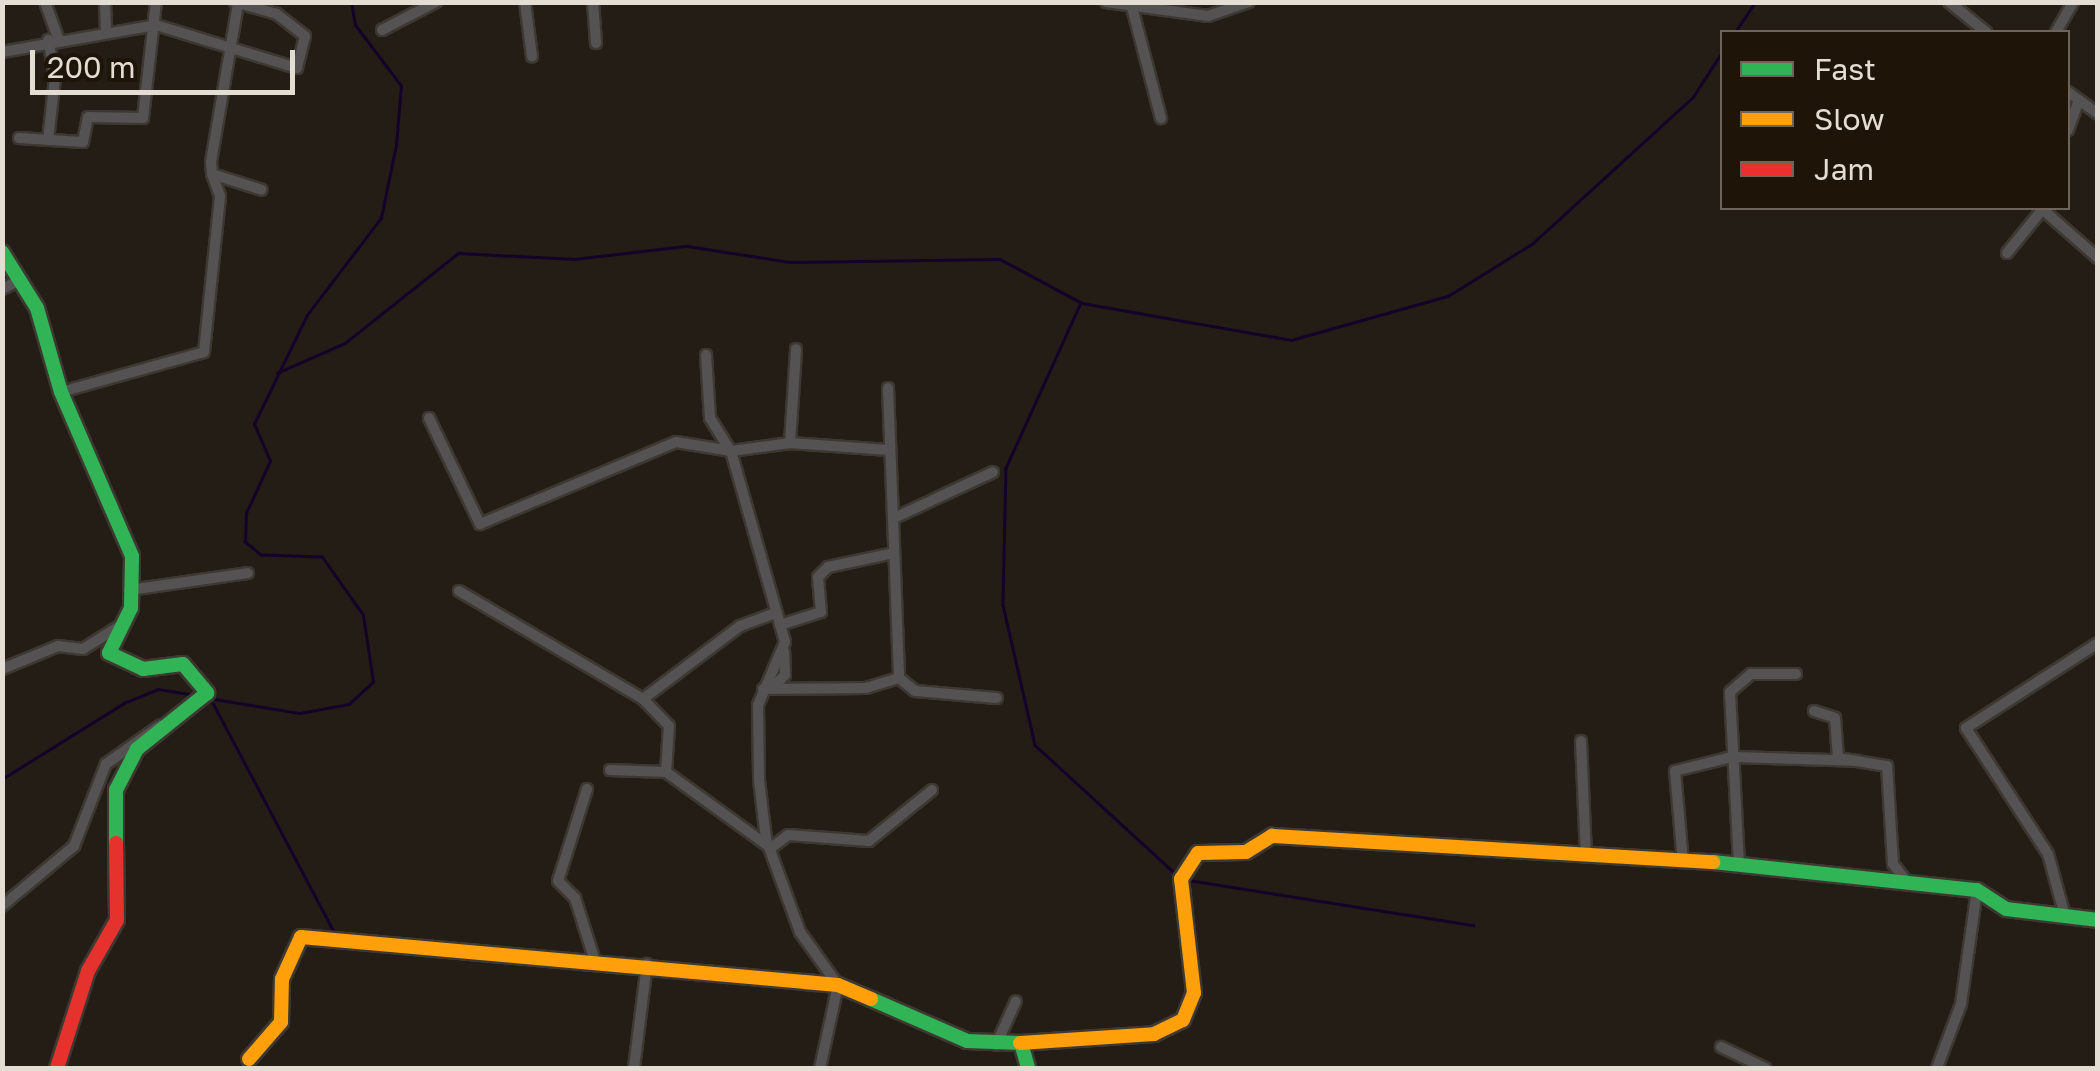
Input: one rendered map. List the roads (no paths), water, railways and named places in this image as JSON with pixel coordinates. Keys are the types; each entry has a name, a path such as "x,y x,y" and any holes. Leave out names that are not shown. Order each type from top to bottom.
{"street":[{"path":"45,2 56,78 48,140"},
{"path":"104,2 106,29"},
{"path":"19,138 82,142 88,117 144,118 156,2"},
{"path":"382,30 436,2"},
{"path":"525,2 532,57"},
{"path":"592,2 596,43"},
{"path":"1106,2 1208,16 1249,2"},
{"path":"2057,30 2074,2"},
{"path":"2,52 106,29 156,24 226,43 297,68 307,46 276,14 237,4 226,43 212,174 220,196 204,352 62,392"},
{"path":"1956,5 1984,30"},
{"path":"1132,6 1160,118"},
{"path":"2070,93 2098,114"},
{"path":"2070,125 2079,100"},
{"path":"212,174 262,190"},
{"path":"2007,253 2041,210"},
{"path":"2043,210 2098,258"},
{"path":"2,252 48,332 62,392 126,532 131,608 109,653 143,668 183,664 205,688 207,696 106,764 74,846 2,906"},
{"path":"2,289 20,280"},
{"path":"790,444 796,349"},
{"path":"706,355 710,418 731,451 784,651 767,689 758,768 771,848 800,932 838,985 820,1068"},
{"path":"888,388 899,678 914,691 997,698"},
{"path":"429,418 480,524 676,442 731,451 790,444 889,450"},
{"path":"894,518 993,472"},
{"path":"780,625 822,612 818,577 828,567 894,553"},
{"path":"129,590 248,572"},
{"path":"459,591 643,699 670,726 666,772"},
{"path":"643,699 740,626 776,613"},
{"path":"2,669 58,646 83,649 118,628"},
{"path":"2066,916 2048,854 1966,728 2098,643"},
{"path":"1739,864 1732,757 1734,681 1796,674"},
{"path":"767,689 866,688 899,678"},
{"path":"1814,711 1835,718 1838,758 1856,762"},
{"path":"57,1068 88,971 118,920 116,790 133,753 161,725"},
{"path":"1581,741 1586,856"},
{"path":"1683,862 1675,770 1732,757 1856,762 1887,766 1893,864 1907,882"},
{"path":"610,770 666,772 771,848"},
{"path":"587,789 558,881 575,898 594,958"},
{"path":"771,848 788,835 869,841 932,790"},
{"path":"248,1059 281,1022 282,979 301,937 594,958 838,985 966,1041 996,1044 1154,1034 1183,1020 1194,993 1182,879 1198,853 1246,852 1272,836 1739,864 1977,890 2006,909 2098,920"},
{"path":"1937,1068 1960,1004 1977,890"},
{"path":"634,1068 647,964"},
{"path":"996,1044 1016,1001"},
{"path":"1020,1043 1028,1068"},
{"path":"1721,1047 1765,1068"}],"waterway":[{"path":"208,698 300,713 349,704 373,682 363,615 322,557 261,555 245,542 246,513 270,461 254,424 307,315 381,218 396,145 401,86 355,25 351,2"},
{"path":"1736,30 1755,2"},
{"path":"277,373 345,343 458,253 574,259 687,246 790,262 1000,259 1082,303 1291,340 1448,296 1533,243 1693,97 1720,55"},
{"path":"1080,305 1006,468 1003,605 1035,745 1177,875"},
{"path":"2,779 124,703 158,689 195,695"},
{"path":"213,703 334,932"},
{"path":"1188,880 1473,925"}]}
